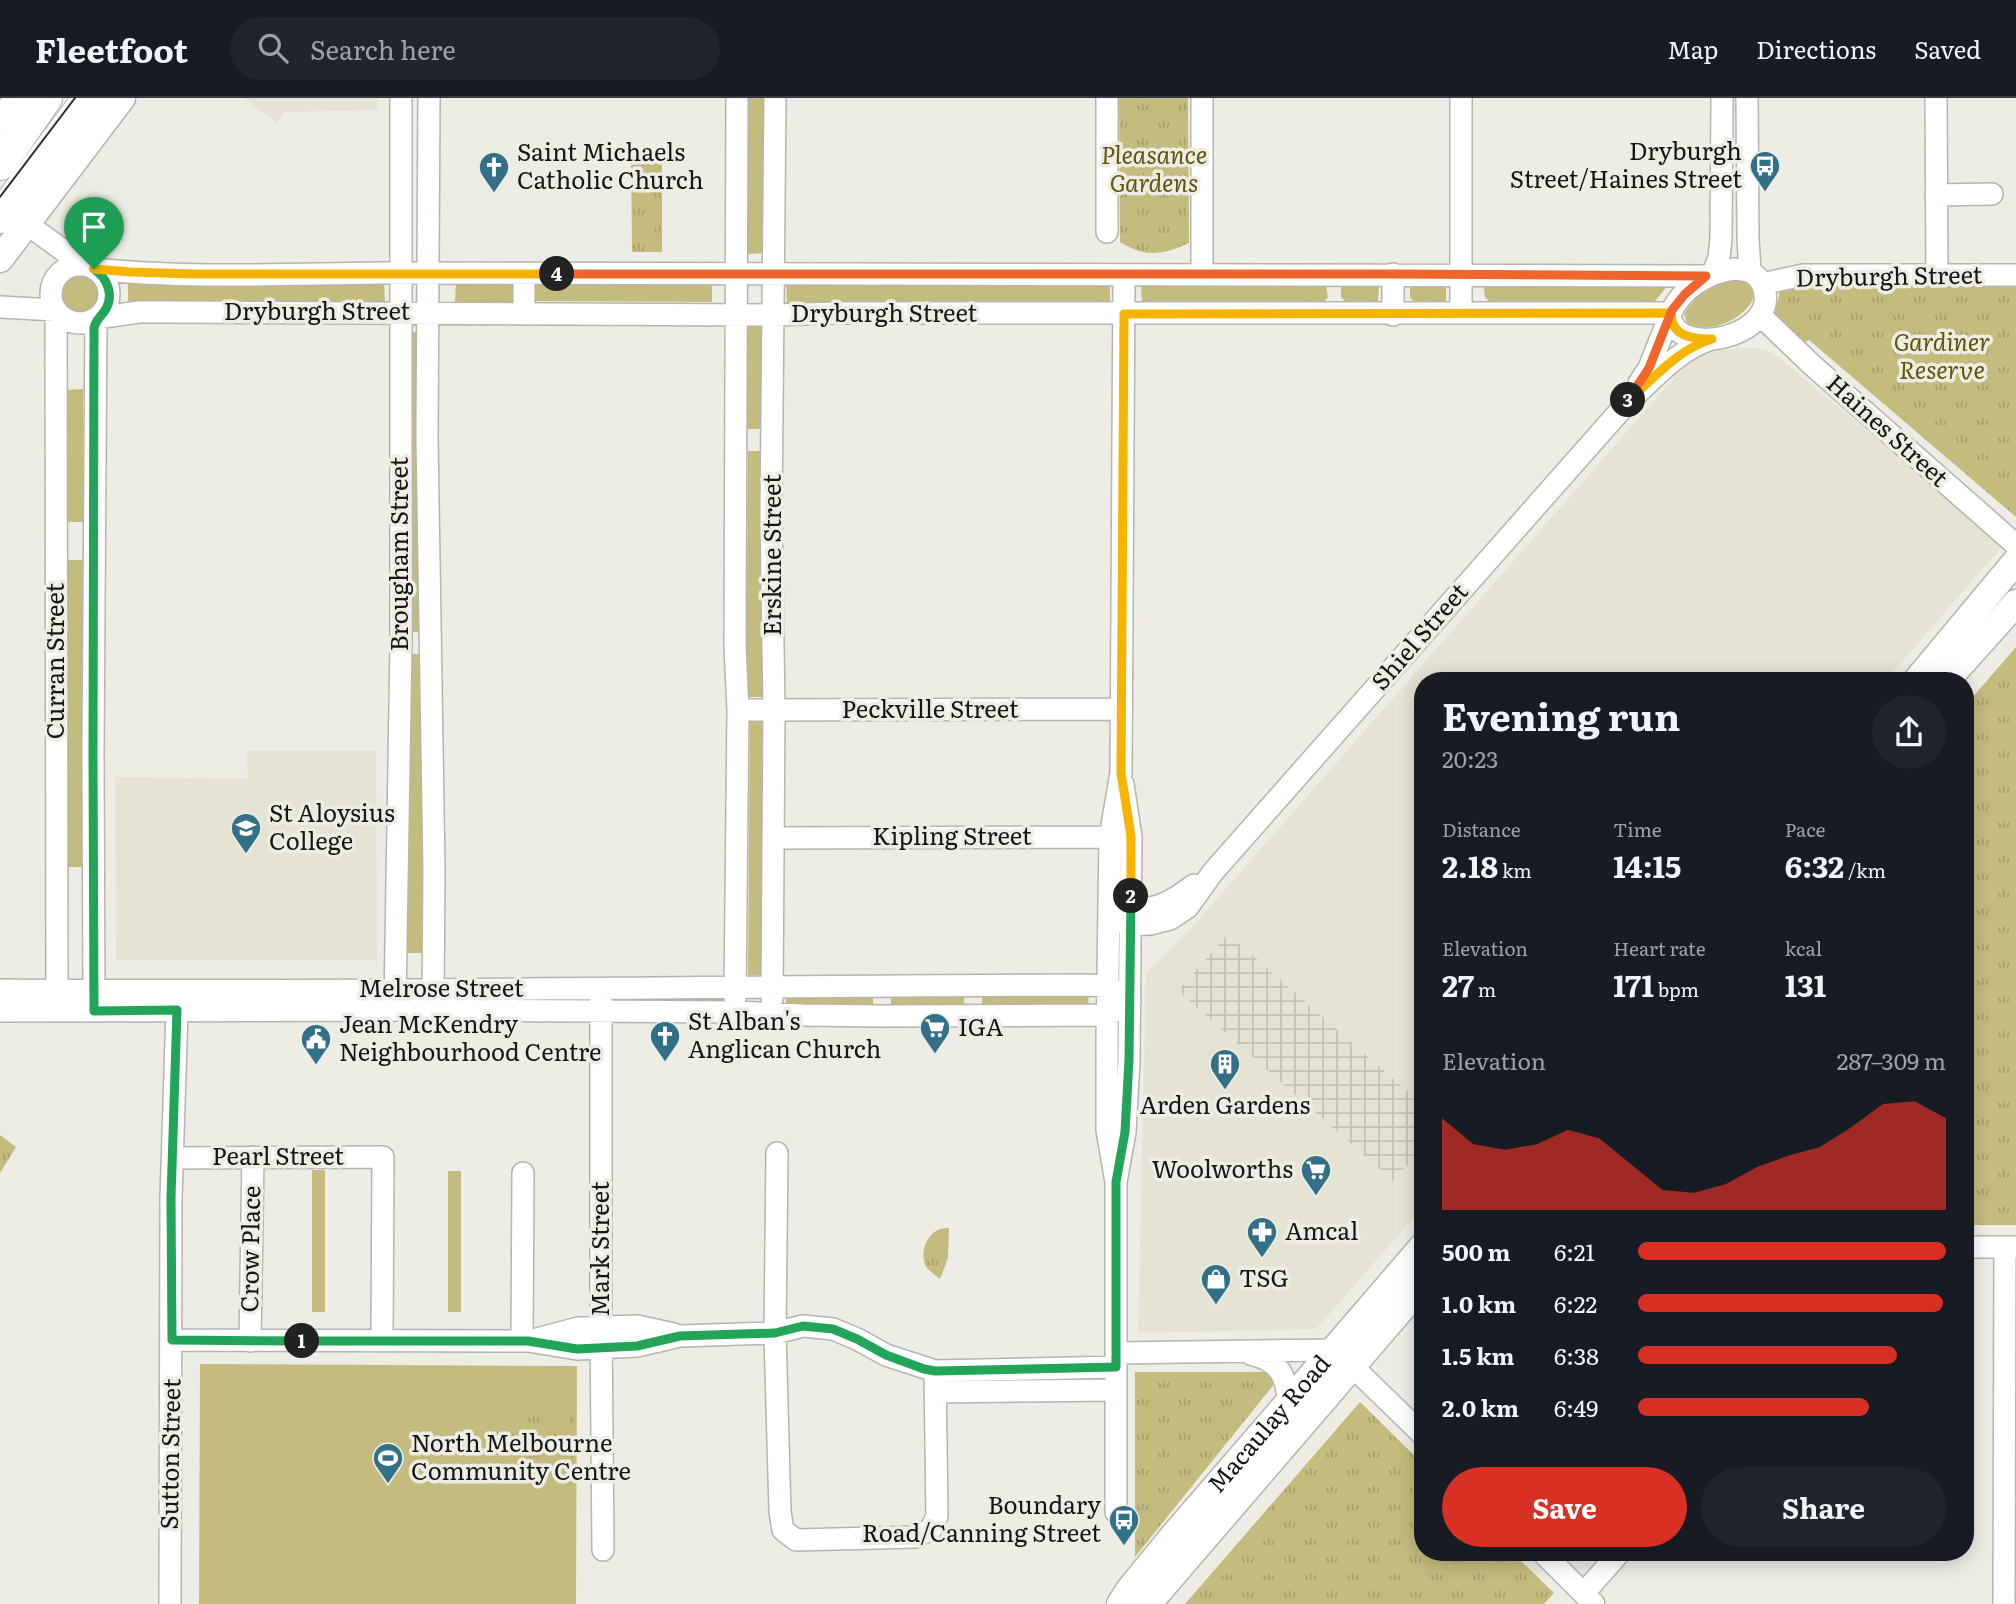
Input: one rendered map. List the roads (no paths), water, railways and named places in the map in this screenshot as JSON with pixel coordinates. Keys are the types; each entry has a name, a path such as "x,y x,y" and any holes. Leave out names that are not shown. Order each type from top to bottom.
{"highway":[{"path":"0,164 46,98"},
{"path":"13,220 9,185 89,98"}],"main road":[{"path":"0,122 18,98"},
{"path":"0,259 13,220 122,98"},
{"path":"1949,672 1963,644 2016,561"},
{"path":"1927,672 2016,603"},
{"name":"Macaulay Road","path":"1148,1604 1343,1358 1414,1259"},
{"name":"Macaulay Road","path":"1120,1604 1174,1535 1288,1403 1343,1358 1414,1292"}],"street":[{"name":"Brougham Street","path":"395,1000 401,644 401,98"},
{"name":"Brougham Street","path":"429,98 429,644 433,999"},
{"name":"Erskine Street","path":"736,1012 737,98"},
{"name":"Erskine Street","path":"772,1013 774,710 771,514 775,98"},
{"path":"1107,98 1107,232"},
{"path":"1202,98 1202,275"},
{"path":"1461,98 1461,313"},
{"path":"1722,98 1719,258 1709,275 1685,294 1670,314 1673,326 1691,338 1712,339 1749,326 1760,315 1765,299 1756,278 1748,239 1747,98"},
{"path":"1936,98 1937,274"},
{"path":"1936,195 1992,194"},
{"name":"Dryburgh Street","path":"13,220 92,268 135,273 1709,275"},
{"path":"401,239 428,239"},
{"path":"75,265 92,268 105,279 109,294 108,304 97,319 77,324 55,311 51,295 52,285 65,269 75,265"},
{"path":"1709,275 1735,269 1756,278"},
{"path":"524,274 524,314"},
{"path":"1392,315 1393,274"},
{"path":"1335,275 1339,314"},
{"name":"Dryburgh Street","path":"1756,278 1803,275 2016,275"},
{"path":"1116,1512 1116,1141 1107,1067 1109,917 1120,837 1124,276"},
{"path":"0,307 55,311"},
{"name":"Curran Street","path":"55,311 57,1001"},
{"name":"Dryburgh Street","path":"97,319 144,312 774,315 1670,314"},
{"name":"Shiel Street","path":"1627,402 1649,368 1670,314"},
{"name":"Haines Street","path":"1760,315 1812,365 2016,545"},
{"name":"Curran Street","path":"94,1001 93,740 97,319"},
{"name":"Shiel Street","path":"1109,917 1131,917 1156,923 1177,915 1191,903 1213,872 1627,402 1680,355 1695,345 1712,339"},
{"path":"735,440 773,440"},
{"path":"401,644 429,644"},
{"name":"Peckville Street","path":"738,710 1121,709"},
{"path":"1116,1141 1129,1057 1130,1000 1131,917 1120,837"},
{"name":"Kipling Street","path":"774,838 1120,837"},
{"path":"883,985 883,1016"},
{"path":"971,986 971,1015"},
{"path":"1108,986 1130,1000"},
{"name":"Melrose Street","path":"601,1000 735,987 1108,986"},
{"name":"Melrose Street","path":"0,990 57,1001"},
{"name":"Melrose Street","path":"0,1011 57,1001 433,999 601,1000 802,1016 1108,1015"},
{"name":"Melrose Street","path":"94,1001 177,1010 289,1000"},
{"name":"Mark Street","path":"601,1000 603,1550"},
{"path":"1108,1015 1130,1000"},
{"name":"Sutton Street","path":"170,1604 173,1158 177,1010"},
{"path":"1107,1067 1120,1057 1129,1057"},
{"path":"777,1153 775,1333 780,1512 783,1530 796,1540 916,1537 931,1529 937,1516 935,1371"},
{"name":"Crow Place","path":"250,1341 253,1157"},
{"name":"Pearl Street","path":"173,1158 383,1157 382,1341"},
{"path":"523,1173 525,1341"},
{"path":"1974,1247 2010,1247 2004,1604"},
{"path":"172,1340 525,1341 577,1349 601,1337 637,1346 680,1336 775,1333 803,1326 833,1329 886,1355 935,1371 1242,1352 1343,1358 1414,1427"},
{"path":"1242,1352 1266,1359 1277,1367 1284,1379 1288,1403"},
{"path":"935,1392 1116,1390"},
{"path":"1551,1561 1589,1599 1614,1561"}],"tram line":[{"path":"0,197 75,98"}],"place":[{"name":"Dryburgh Street/Haines Street","path":"1765,193"},
{"name":"Saint Michaels Catholic Church","path":"494,194"},
{"name":"St Aloysius College","path":"246,855"},
{"name":"IGA","path":"935,1055"},
{"name":"St Alban's Anglican Church","path":"665,1063"},
{"name":"Jean McKendry Neighbourhood Centre","path":"316,1066"},
{"name":"Arden Gardens","path":"1225,1091"},
{"name":"Woolworths","path":"1316,1197"},
{"name":"Amcal","path":"1262,1259"},
{"name":"TSG","path":"1216,1306"},
{"name":"North Melbourne Community Centre","path":"388,1485"},
{"name":"Boundary Road/Canning Street","path":"1124,1547"}],"park label":[{"name":"Pleasance Gardens","path":"1154,170"},
{"name":"Gardiner Reserve","path":"1942,357"}]}
